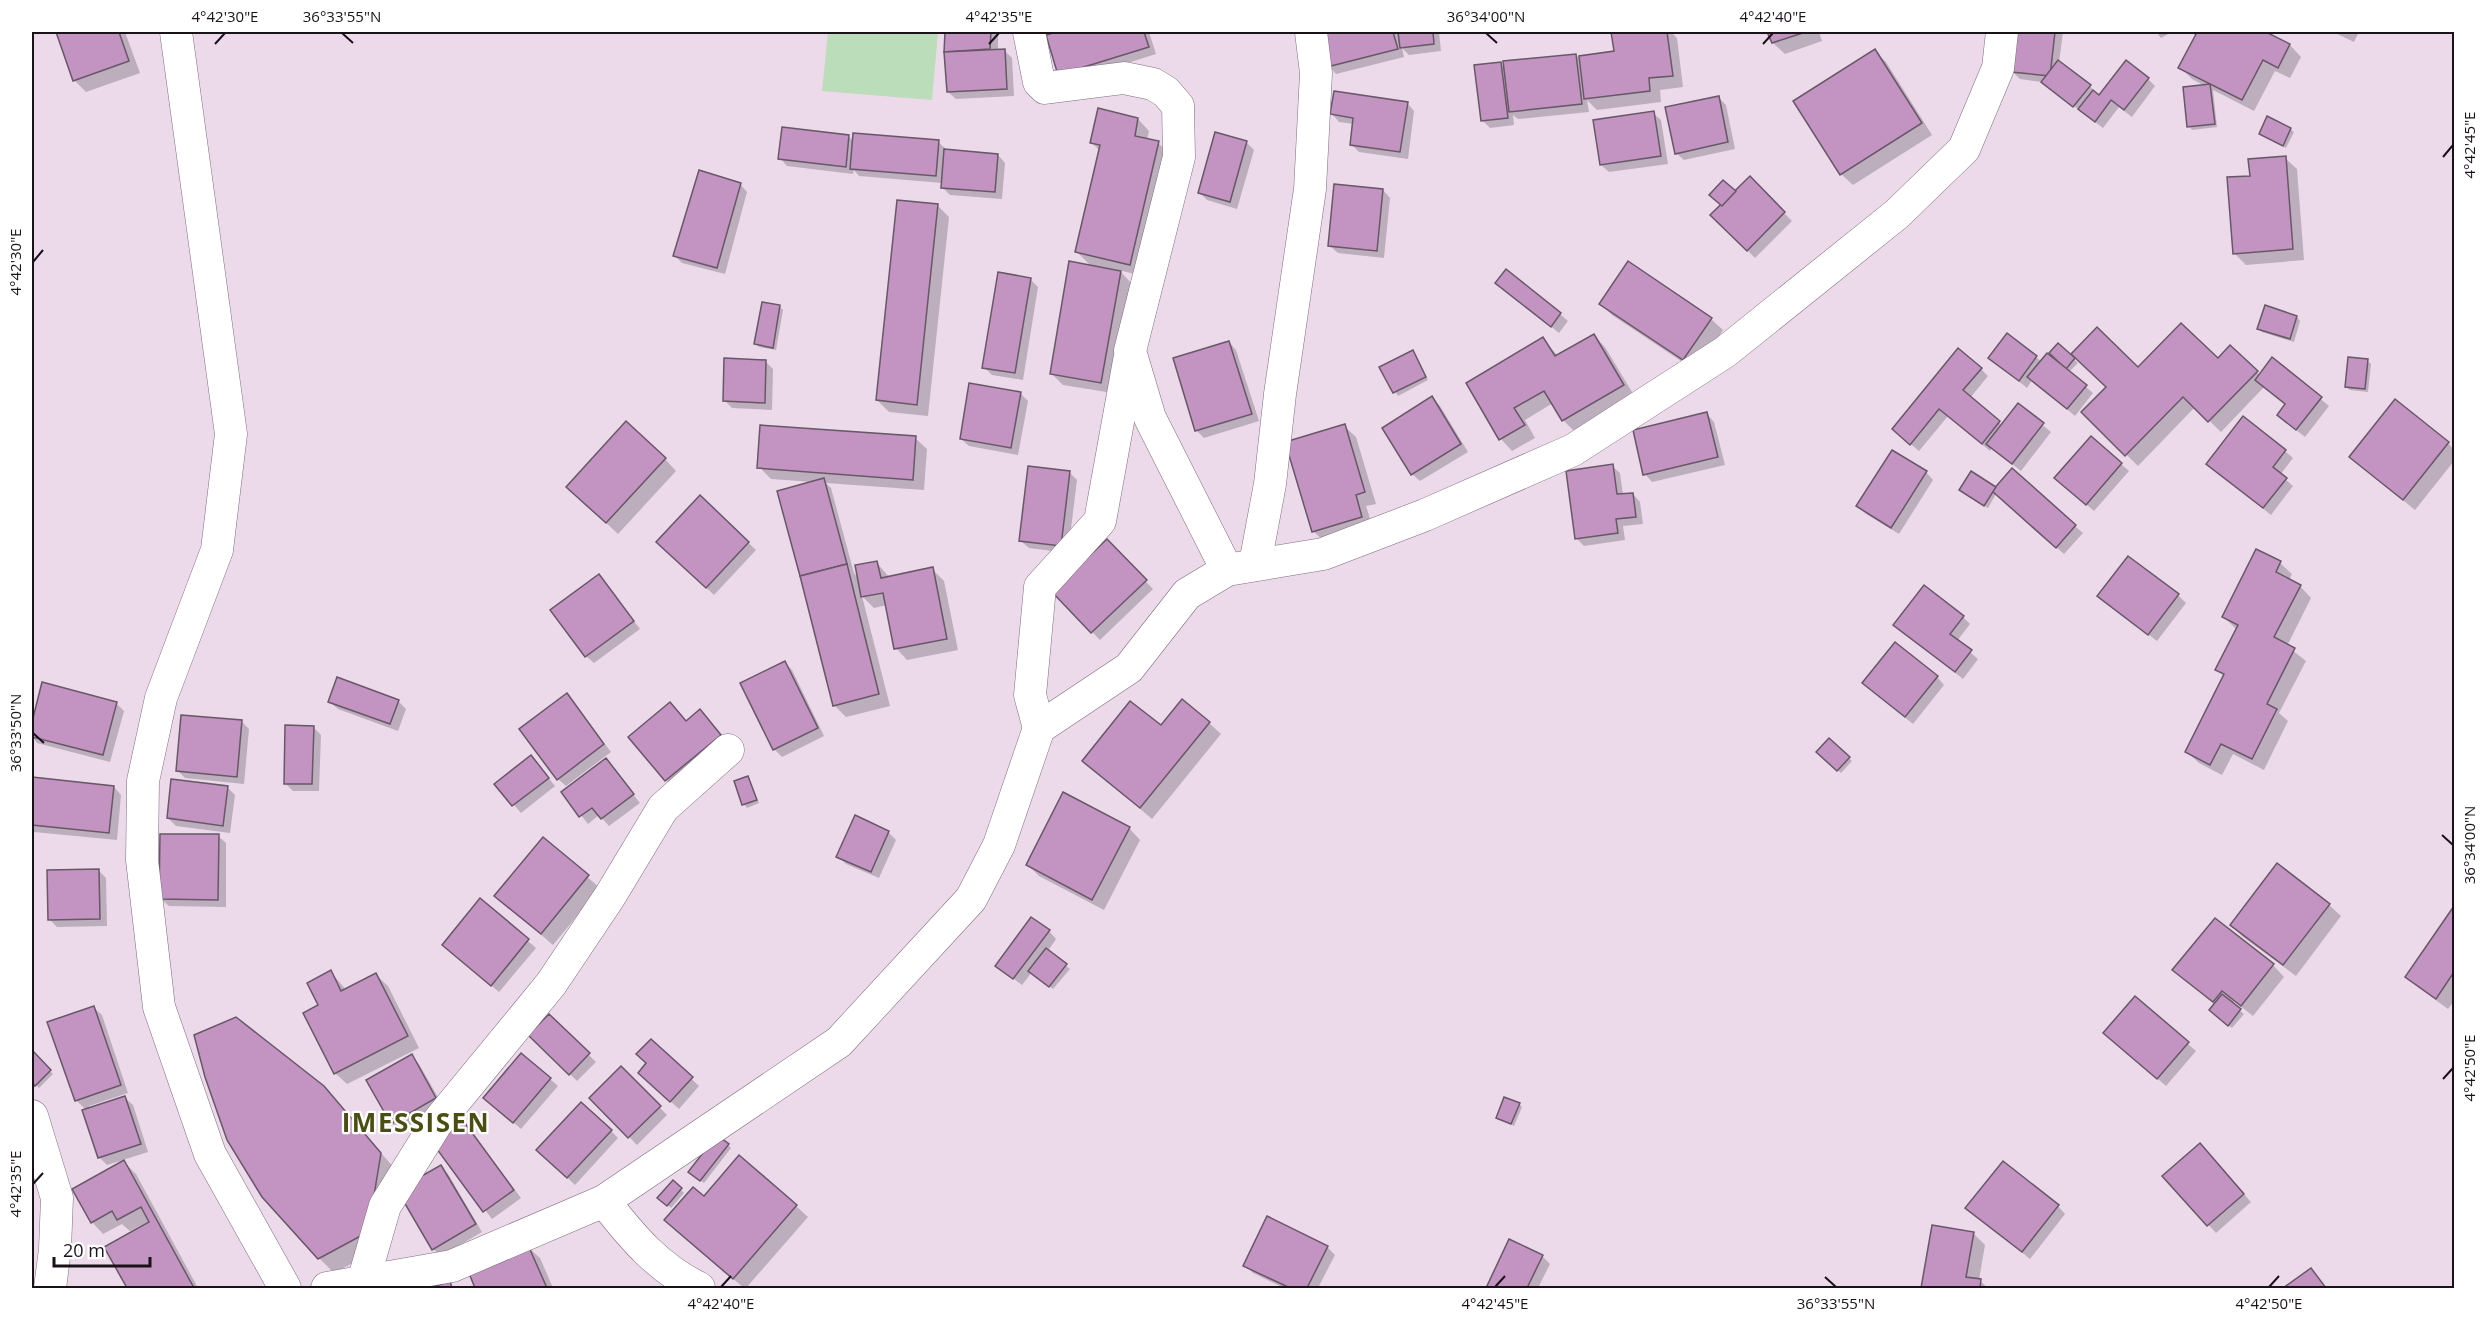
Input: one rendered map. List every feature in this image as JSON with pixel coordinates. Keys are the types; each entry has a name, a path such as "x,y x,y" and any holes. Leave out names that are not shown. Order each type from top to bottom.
{"street":[{"path":"176,32 231,434 217,550 160,698 143,781 142,860 159,1007 210,1154 285,1288"},
{"path":"327,1288 452,1266 604,1201 839,1042 971,899 999,845 1039,728 1030,695 1040,587 1100,521 1130,351 1179,157 1178,106 1166,92 1153,84 1124,78 1045,88 1039,82 1029,32"},
{"path":"1241,567 1270,484 1280,394 1310,189 1316,73 1311,32"},
{"path":"1039,728 1129,668 1187,594 1241,567 1323,554 1425,515 1573,450 1725,352 1897,214 1964,149 1998,68 2002,32"},
{"path":"1130,351 1150,418 1241,567"},
{"path":"363,1282 385,1206 436,1124 551,984 610,896 663,808 728,750"},
{"path":"32,1116 57,1198 55,1249 50,1288"},
{"path":"604,1201 637,1244 676,1277 699,1288"}],"green space":[{"path":"828,32 938,32 932,100 822,91"}],"building":[{"path":"56,32 119,32 129,61 73,81"},
{"path":"945,32 991,32 990,49 944,52"},
{"path":"1057,32 1144,32 1149,47 1058,75 1046,35"},
{"path":"1319,32 1393,32 1398,49 1327,67"},
{"path":"1398,32 1433,32 1434,44 1400,48"},
{"path":"1611,32 1667,32 1673,76 1649,78 1650,91 1584,99 1579,56 1614,51"},
{"path":"1767,32 1806,32 1772,43"},
{"path":"2015,32 2055,32 2050,76 2011,72"},
{"path":"2192,32 2266,32 2290,44 2278,68 2263,60 2242,100 2178,68 2196,34"},
{"path":"1005,49 1007,89 947,92 944,52"},
{"path":"1875,49 1922,123 1840,175 1793,101"},
{"path":"1576,54 1582,104 1509,112 1503,61"},
{"path":"2058,60 2091,85 2073,107 2041,82"},
{"path":"2126,60 2149,78 2124,110 2111,100 2095,122 2078,109 2093,90 2099,95"},
{"path":"1501,62 1508,118 1481,121 1474,65"},
{"path":"2210,84 2215,124 2187,127 2183,87"},
{"path":"1334,91 1408,102 1400,152 1350,145 1353,118 1330,114"},
{"path":"1719,96 1728,142 1675,154 1665,107"},
{"path":"1098,108 1138,118 1135,136 1159,141 1130,265 1075,252 1100,145 1090,143"},
{"path":"1654,111 1661,156 1600,165 1593,120"},
{"path":"2267,116 2291,128 2283,146 2259,134"},
{"path":"782,127 849,135 846,167 778,159"},
{"path":"1215,132 1247,141 1230,202 1198,193"},
{"path":"853,133 939,140 936,176 850,169"},
{"path":"944,149 998,154 995,192 941,188"},
{"path":"2286,156 2293,249 2233,254 2227,177 2250,176 2248,159"},
{"path":"699,170 741,183 717,268 673,256"},
{"path":"1750,176 1785,212 1747,251 1710,215"},
{"path":"1723,180 1736,191 1722,206 1709,195"},
{"path":"1334,184 1383,189 1377,251 1328,246"},
{"path":"897,200 938,204 917,405 876,400"},
{"path":"1069,261 1121,271 1101,383 1050,374"},
{"path":"1628,261 1712,318 1683,360 1599,304"},
{"path":"1506,269 1561,313 1551,327 1495,283"},
{"path":"998,272 1031,278 1015,373 982,368"},
{"path":"762,302 780,305 773,348 754,344"},
{"path":"2265,305 2297,316 2290,339 2257,329"},
{"path":"2181,323 2218,358 2230,345 2258,371 2208,422 2183,397 2125,456 2081,412 2106,387 2071,354 2097,327 2138,367"},
{"path":"2007,333 2037,356 2019,381 1988,358"},
{"path":"1594,334 1624,385 1562,421 1544,391 1514,408 1525,425 1499,440 1466,383 1543,337 1555,356"},
{"path":"1229,341 1252,414 1195,431 1173,358"},
{"path":"2058,343 2075,358 2066,369 2049,353"},
{"path":"1958,348 1982,368 1963,390 2000,421 1982,444 1939,409 1910,445 1892,429"},
{"path":"1413,350 1426,377 1393,393 1379,367"},
{"path":"2047,353 2087,385 2067,409 2027,377"},
{"path":"2272,357 2322,397 2296,430 2277,415 2285,404 2255,380"},
{"path":"2348,357 2368,359 2365,389 2345,387"},
{"path":"724,358 766,360 765,403 723,401"},
{"path":"969,383 1021,392 1011,448 960,439"},
{"path":"1432,396 1461,444 1411,475 1382,428"},
{"path":"2395,399 2449,442 2403,500 2349,457"},
{"path":"2018,403 2044,423 2012,464 1986,444"},
{"path":"1707,412 1718,457 1643,475 1633,430"},
{"path":"2243,416 2286,450 2273,467 2287,478 2263,508 2206,464"},
{"path":"626,421 666,458 606,523 566,487"},
{"path":"1345,424 1365,492 1356,495 1362,517 1312,532 1285,442"},
{"path":"760,425 916,436 913,480 757,468"},
{"path":"2091,436 2122,463 2086,505 2054,478"},
{"path":"1892,450 1927,471 1891,528 1856,506"},
{"path":"1613,464 1617,494 1633,493 1636,517 1616,519 1618,533 1575,539 1566,471"},
{"path":"1028,466 1070,471 1061,546 1019,541"},
{"path":"2012,468 2076,525 2056,548 1992,491"},
{"path":"1971,471 1996,487 1984,506 1959,490"},
{"path":"824,478 847,564 800,576 777,491"},
{"path":"700,495 749,542 706,588 656,542"},
{"path":"1107,539 1147,580 1091,633 1052,592"},
{"path":"2256,549 2281,561 2276,572 2301,585 2274,637 2295,648 2267,704 2277,709 2252,759 2221,744 2210,765 2185,752 2224,674 2215,670 2238,625 2222,617"},
{"path":"2128,556 2179,594 2148,635 2097,596"},
{"path":"877,561 881,578 933,567 947,639 894,649 883,593 861,597 855,565"},
{"path":"847,564 879,694 833,706 800,576"},
{"path":"599,574 634,621 585,657 550,610"},
{"path":"1924,585 1964,616 1950,634 1972,650 1955,672 1893,625"},
{"path":"1895,642 1938,676 1905,717 1862,683"},
{"path":"785,661 818,728 773,750 740,683"},
{"path":"337,677 399,700 390,724 328,702"},
{"path":"42,682 117,702 103,755 32,737 32,722"},
{"path":"567,693 604,744 557,780 519,729"},
{"path":"1182,699 1210,722 1140,808 1082,761 1130,701 1161,725"},
{"path":"670,702 686,721 700,709 721,735 665,781 628,737"},
{"path":"181,715 242,720 237,777 176,771"},
{"path":"285,725 314,726 312,784 284,784"},
{"path":"1829,738 1850,757 1837,771 1816,752"},
{"path":"531,755 549,778 512,806 494,784"},
{"path":"606,758 634,794 601,819 592,808 579,817 561,792"},
{"path":"748,776 757,800 742,805 734,781"},
{"path":"32,777 114,786 109,833 32,825"},
{"path":"171,779 228,786 223,826 167,818"},
{"path":"1063,792 1130,827 1092,900 1026,865"},
{"path":"855,815 889,831 871,872 836,857"},
{"path":"160,834 219,834 218,900 159,899"},
{"path":"543,837 589,875 541,934 494,896"},
{"path":"2277,863 2330,904 2283,965 2230,925"},
{"path":"99,869 100,919 48,920 47,870"},
{"path":"480,898 529,939 491,986 442,945"},
{"path":"2454,906 2454,972 2436,999 2405,977"},
{"path":"1031,917 1050,930 1013,979 995,966"},
{"path":"2215,918 2274,964 2241,1006 2222,991 2213,1002 2172,970"},
{"path":"1046,948 1067,964 1049,987 1028,971"},
{"path":"331,970 341,991 376,973 408,1036 334,1074 303,1013 318,1005 307,983"},
{"path":"2222,994 2241,1009 2228,1026 2209,1010"},
{"path":"2135,996 2189,1042 2157,1079 2103,1033"},
{"path":"94,1006 121,1085 75,1101 47,1022"},
{"path":"549,1014 590,1053 569,1075 528,1035"},
{"path":"236,1017 324,1086 381,1153 368,1232 318,1259 262,1197 227,1140 205,1077 194,1035"},
{"path":"651,1039 693,1077 670,1102 638,1073 646,1063 636,1054"},
{"path":"32,1050 51,1070 35,1086 32,1082"},
{"path":"521,1053 551,1078 513,1123 483,1098"},
{"path":"412,1054 436,1098 391,1124 366,1080"},
{"path":"621,1066 661,1106 628,1138 589,1098"},
{"path":"125,1096 141,1144 98,1158 82,1110"},
{"path":"1504,1097 1520,1103 1511,1124 1496,1118"},
{"path":"581,1102 612,1130 567,1178 536,1150"},
{"path":"462,1119 514,1190 483,1212 431,1141"},
{"path":"717,1135 729,1144 700,1181 688,1172"},
{"path":"2200,1143 2244,1194 2207,1226 2162,1176"},
{"path":"739,1155 797,1205 733,1279 664,1220 693,1187 704,1196"},
{"path":"124,1160 194,1288 127,1288 104,1247 149,1222 141,1207 117,1220 112,1211 91,1223 72,1189"},
{"path":"2003,1161 2059,1205 2022,1252 1965,1208"},
{"path":"441,1165 476,1224 432,1250 397,1190"},
{"path":"673,1180 682,1188 667,1206 657,1198"},
{"path":"1267,1216 1328,1246 1307,1288 1290,1288 1243,1266"},
{"path":"1932,1225 1974,1232 1966,1277 1981,1279 1980,1288 1921,1288"},
{"path":"1509,1239 1543,1255 1527,1288 1486,1288"},
{"path":"528,1245 547,1288 475,1288 468,1271"},
{"path":"2311,1268 2326,1288 2283,1288"},
{"path":"450,1281 452,1288 430,1288"}],"district":[{"name":"IMESSISEN","path":"416,1123"}]}
